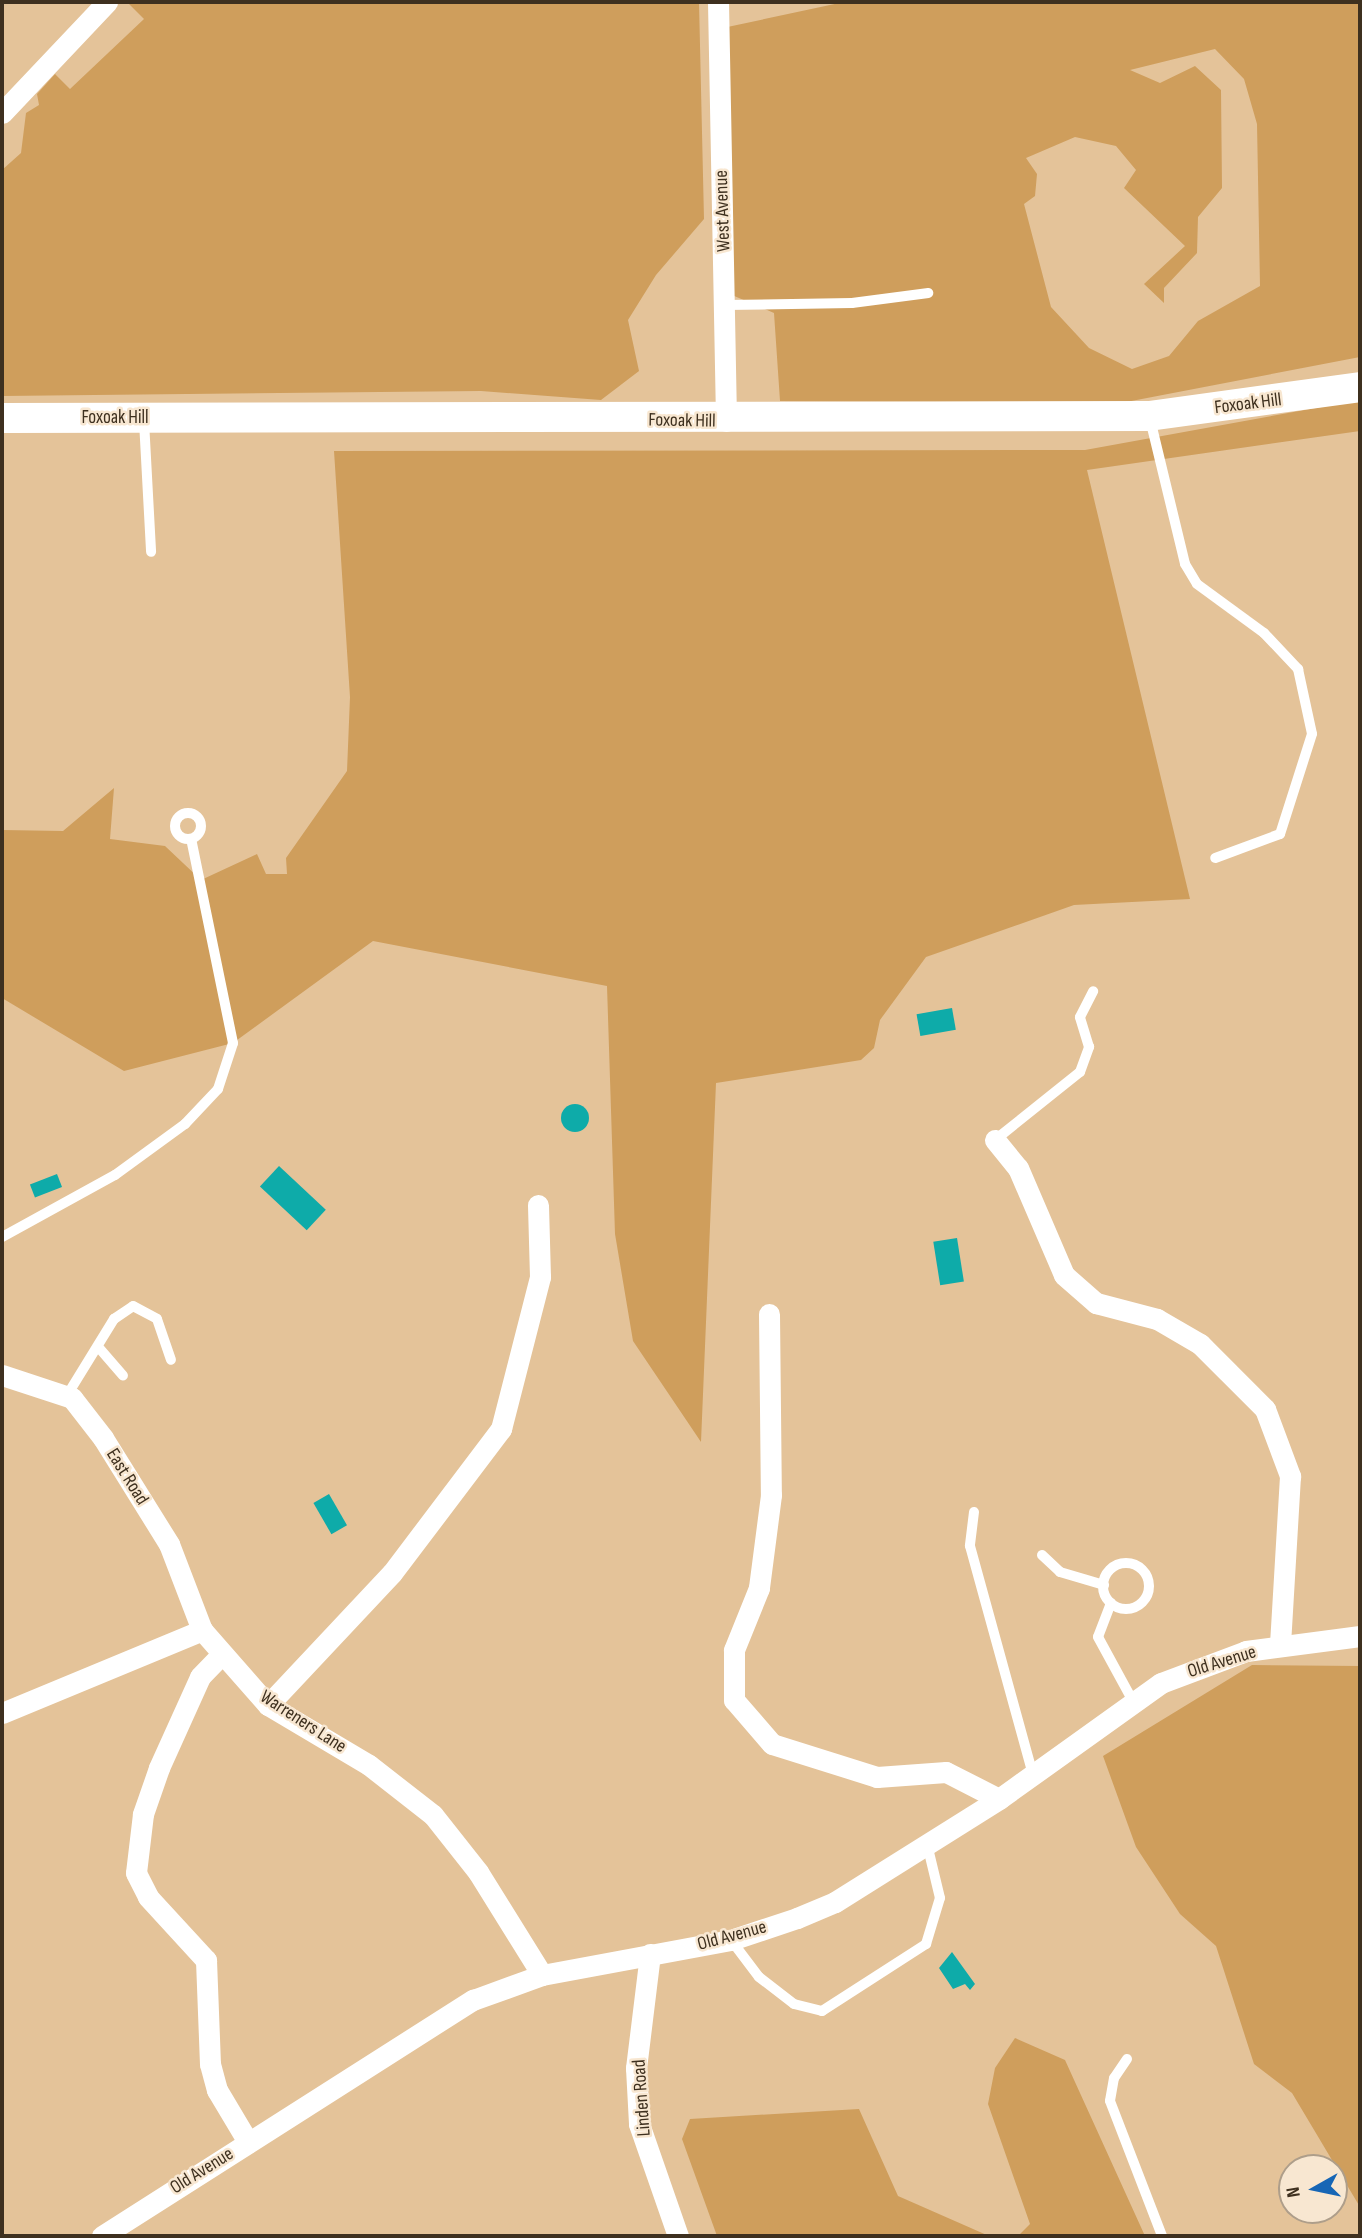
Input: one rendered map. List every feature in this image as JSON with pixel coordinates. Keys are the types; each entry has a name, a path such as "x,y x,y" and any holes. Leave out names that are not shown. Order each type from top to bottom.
{"main road":[{"name":"Foxoak Hill","path":"2,418 726,421 1149,416 1360,387"}],"street":[{"path":"4,107 107,2"},
{"name":"West Avenue","path":"718,2 726,305 726,421"},
{"path":"995,1140 1018,1168 1064,1275 1096,1303 1157,1319 1200,1344 1265,1409 1290,1476 1280,1646"},
{"path":"268,1705 392,1573 501,1429 540,1277 538,1205"},
{"path":"769,1314 771,1495 759,1588 734,1650 734,1700 772,1744 877,1777 946,1772 999,1799"},
{"name":"East Road","path":"2,1375 66,1397 103,1438 169,1544 202,1630"},
{"path":"2,1713 202,1630"},
{"name":"Warreners Lane","path":"202,1630 221,1655 268,1705 369,1765 433,1815 478,1872 542,1975"},
{"name":"Old Avenue","path":"102,2236 473,2000 542,1975 731,1940 835,1902 999,1799 1134,1703 1206,1663 1280,1646 1360,1636"},
{"path":"221,1655 200,1677 159,1768 143,1814 136,1872 148,1897 206,1960 210,2064 217,2090 248,2142"},
{"name":"Linden Road","path":"650,1954 636,2068 639,2124 678,2236"}],"lane":[{"path":"726,305 852,303 928,293"},
{"path":"1149,416 1185,564 1197,584 1264,634 1298,669 1312,734 1280,834 1215,858"},
{"path":"144,418 151,552"},
{"path":"2,1237 115,1175 185,1124 218,1089 233,1043 191,839"},
{"path":"995,1140 1080,1072 1089,1047 1080,1017 1093,991"},
{"path":"66,1397 100,1349 121,1311 146,1308 157,1318 171,1360"},
{"path":"100,1349 123,1375"},
{"path":"974,1513 970,1546 1033,1774"},
{"path":"1042,1555 1060,1572 1104,1585"},
{"path":"1104,1585 1120,1564 1135,1565 1146,1575 1149,1591 1141,1604 1126,1609 1111,1603"},
{"path":"1104,1585 1111,1603 1098,1637 1134,1703"},
{"path":"731,1940 759,1977 794,2004 822,2011 926,1944 940,1898 927,1844"},
{"path":"1127,2059 1114,2078 1110,2101 1162,2236"}],"shaded area":[{"path":"127,2 699,2 704,219 656,275 628,320 639,371 601,400 481,391 2,396 2,170 21,153 26,113 39,105 37,94 55,74 70,89 144,19"},
{"path":"844,2 1360,2 1360,357 1121,403 780,401 774,313 725,292 718,29","holes":["1215,49 1244,79 1257,124 1260,286 1198,321 1169,356 1132,369 1089,348 1051,307 1024,204 1035,196 1037,174 1026,158 1075,137 1116,146 1136,170 1124,188 1185,246 1144,284 1164,303 1164,288 1197,253 1198,217 1222,188 1221,90 1195,66 1160,83 1130,70"]},
{"path":"1360,400 1360,431 1087,470 1190,899 1074,905 926,957 880,1020 874,1048 861,1060 716,1083 701,1442 633,1341 615,1234 607,986 373,941 233,1043 124,1071 2,998 2,830 63,831 114,788 110,839 165,846 201,880 257,854 266,874 287,874 286,858 347,771 350,697 334,451 1085,450"},
{"path":"1252,1665 1360,1666 1360,2207 1348,2187 1348,2154 1328,2154 1292,2093 1254,2064 1216,1946 1180,1914 1136,1847 1103,1756"},
{"path":"1015,2038 1065,2060 1145,2236 1018,2236 1030,2224 988,2104 995,2068"},
{"path":"859,2109 898,2196 989,2236 717,2236 682,2139 690,2119"}],"water":[{"path":"952,1008 956,1030 920,1036 917,1014"},
{"path":"575,1104 585,1108 589,1118 585,1128 575,1132 565,1128 561,1118 565,1108"},
{"path":"279,1166 326,1210 307,1230 260,1186"},
{"path":"57,1174 62,1187 35,1197 30,1184"},
{"path":"957,1238 964,1281 940,1285 933,1242"},
{"path":"329,1494 347,1525 331,1534 313,1503"},
{"path":"952,1952 975,1984 970,1990 965,1984 953,1989 939,1968"}]}
